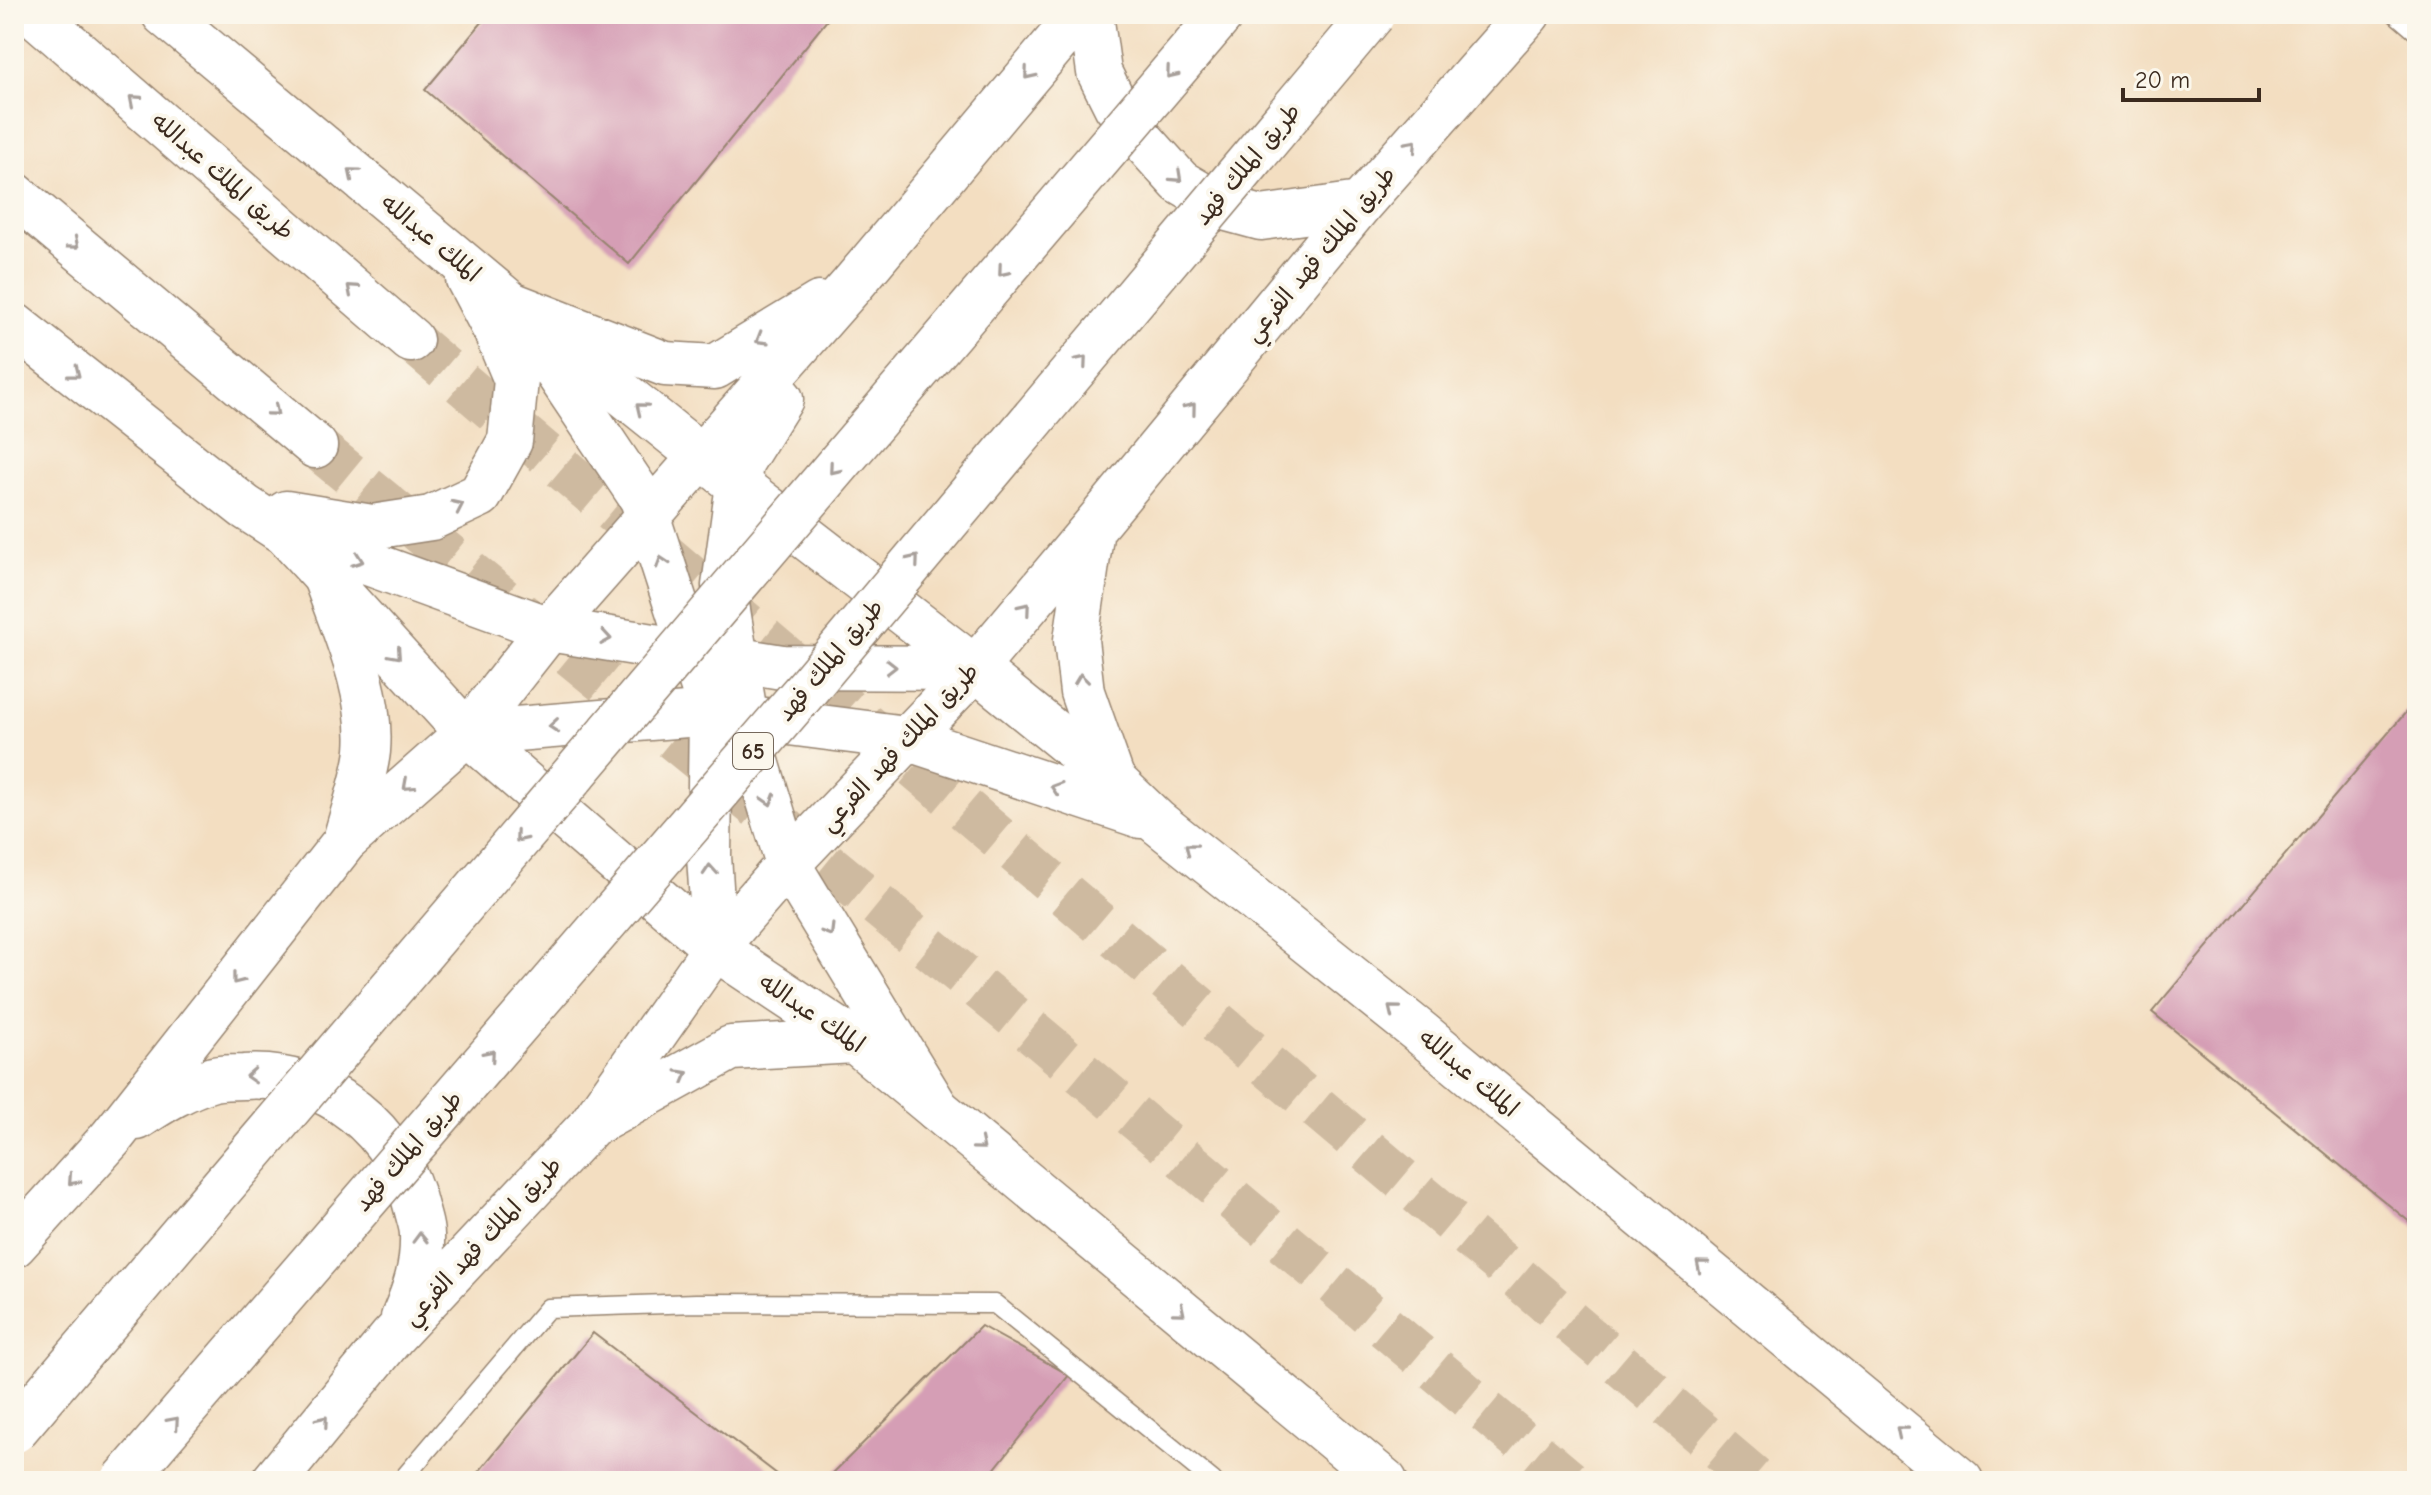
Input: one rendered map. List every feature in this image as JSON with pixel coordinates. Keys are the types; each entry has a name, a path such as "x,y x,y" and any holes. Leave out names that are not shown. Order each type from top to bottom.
{"main road":[{"name":"طريق الملك عبدالله","path":"34,14 411,340"},
{"name":"الملك عبدالله","path":"164,14 511,304 1113,780 1156,821 1421,1033 1961,1481"},
{"path":"14,1245 111,1138 345,841 467,733 549,629 852,285 1080,14"},
{"path":"1091,14 1099,72 1116,106 1180,182 1224,208 1261,218 1360,204"},
{"path":"14,1431 1222,14"},
{"name":"طريق الملك فهد","path":"123,1481 810,685 1373,14"},
{"name":"طريق الملك فهد الفرعي","path":"274,1481 392,1337 590,1126 715,948 788,864 975,668 1360,204 1528,14"},
{"path":"14,194 315,446"},
{"path":"245,507 372,527 431,518 480,495 510,441 516,380 495,330 459,262"},
{"path":"511,304 665,364 715,367 852,285"},
{"path":"715,948 709,856 735,659 724,586 741,463 852,285"},
{"path":"511,304 642,499 691,652 728,715 788,864 937,1109"},
{"path":"14,325 245,507 285,533 549,629 782,667 975,668"},
{"path":"1092,529 1076,640 1082,692 1113,780"},
{"path":"285,533 467,733"},
{"path":"325,577 356,667 369,717 368,753 345,841"},
{"path":"467,733 728,715 906,738 1156,821"},
{"name":"الملك عبدالله","path":"467,733 715,948 855,1041 1385,1481"},
{"path":"590,1126 731,1048 855,1041"},
{"path":"111,1138 169,1096 215,1079 263,1075 311,1085 353,1109 387,1143 411,1185 422,1233 418,1282 392,1337"}],"lane":[{"path":"2396,14 2417,32"},
{"path":"401,1481 548,1308 791,1303 995,1304 1213,1481"}],"building":[{"path":"489,14 832,14 629,264 425,90"},
{"path":"2417,699 2417,1228 2152,1012"},
{"path":"981,1326 1069,1375 985,1481 825,1481"},
{"path":"593,1333 786,1481 471,1481"}],"tunnel":[{"path":"411,340 1758,1481"},
{"path":"315,446 1034,1033 1569,1481"}]}
